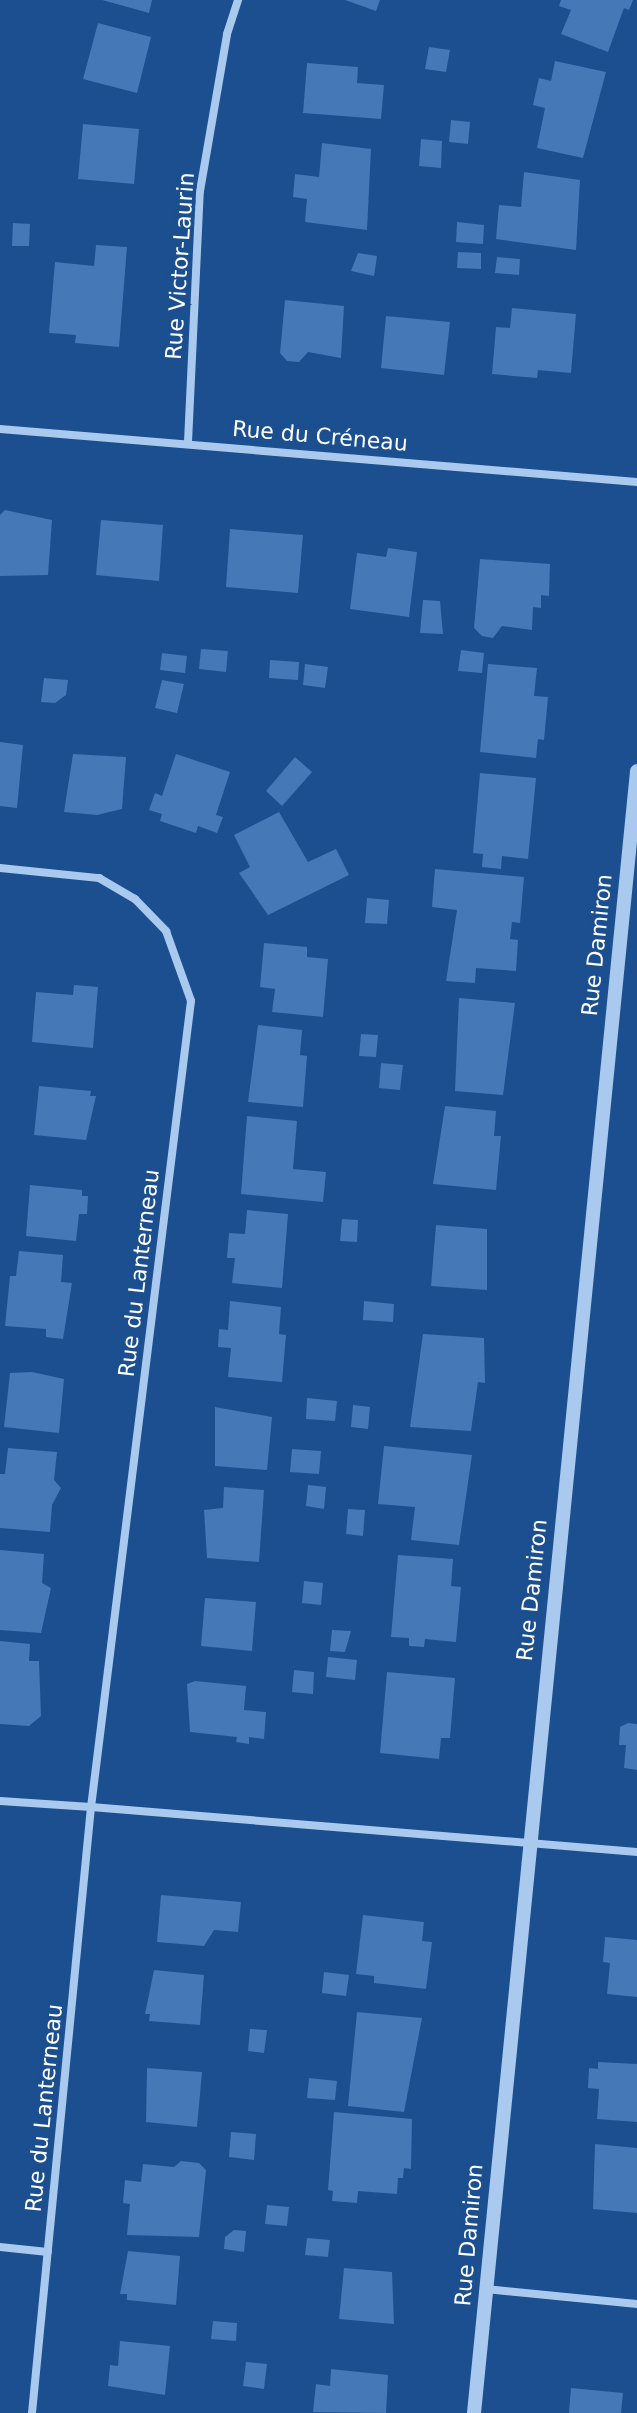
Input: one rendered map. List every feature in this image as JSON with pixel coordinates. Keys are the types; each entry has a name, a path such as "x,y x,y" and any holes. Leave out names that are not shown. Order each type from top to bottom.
{"street":[{"name":"Rue Victor-Laurin","path":"188,442 200,191 227,34 238,0"},
{"name":"Rue du Créneau","path":"0,429 188,442 637,482"},
{"name":"Rue Damiron","path":"474,2413 637,771"},
{"name":"Rue du Lanterneau","path":"0,868 99,878 135,899 166,931 191,1001 91,1807 32,2413"},
{"path":"0,1801 637,1852"},
{"path":"0,2247 48,2252"},
{"path":"486,2289 637,2304"}],"building":[{"path":"102,0 152,0 149,13"},
{"path":"345,0 380,0 376,11"},
{"path":"561,0 633,0 629,10 624,8 608,52 561,34 571,10 559,6"},
{"path":"98,23 151,37 137,93 83,79"},
{"path":"429,47 450,50 446,72 425,69"},
{"path":"555,61 606,72 583,158 537,148 545,108 533,105 539,78 551,81"},
{"path":"307,63 358,67 357,83 384,85 381,119 303,113"},
{"path":"451,120 470,122 468,144 449,142"},
{"path":"83,124 139,129 134,184 78,179"},
{"path":"421,139 442,141 441,168 419,166"},
{"path":"322,143 371,149 367,230 305,222 307,199 293,197 295,174 319,177"},
{"path":"524,172 580,180 576,250 496,239 499,205 521,207"},
{"path":"457,222 484,225 483,244 456,242"},
{"path":"13,223 30,224 29,246 12,246"},
{"path":"96,245 127,247 119,347 75,343 76,335 49,333 55,262 94,266"},
{"path":"458,252 481,253 481,269 457,268"},
{"path":"358,253 377,256 374,276 351,271"},
{"path":"497,257 520,259 519,275 495,273"},
{"path":"285,300 344,306 341,358 308,352 299,362 287,361 280,353"},
{"path":"512,308 576,314 571,373 538,370 537,378 492,374 496,327 510,328"},
{"path":"386,316 450,322 444,375 381,368"},
{"path":"5,510 52,520 48,575 0,576 0,515"},
{"path":"101,520 163,525 159,581 96,575"},
{"path":"230,529 303,535 298,593 226,587"},
{"path":"388,548 417,552 409,617 350,609 357,553 386,557"},
{"path":"480,559 550,564 549,596 541,595 541,608 533,607 532,630 502,626 493,638 482,636 474,628"},
{"path":"423,600 440,601 443,634 420,633"},
{"path":"201,649 228,651 226,672 199,669"},
{"path":"461,650 484,653 482,673 458,671"},
{"path":"162,653 187,656 185,673 160,670"},
{"path":"270,660 299,662 298,680 269,678"},
{"path":"305,664 328,667 325,688 303,685"},
{"path":"488,664 537,668 534,696 548,697 544,740 538,739 536,758 480,752"},
{"path":"44,678 68,680 66,695 55,703 41,702"},
{"path":"162,680 184,684 177,713 155,708"},
{"path":"0,742 23,745 17,808 0,806"},
{"path":"73,754 126,757 122,809 97,815 64,812"},
{"path":"176,754 230,772 216,815 223,817 217,833 198,826 196,833 160,821 162,814 149,810 155,793 162,796"},
{"path":"295,757 312,772 282,806 266,791"},
{"path":"480,773 536,778 528,859 502,856 501,869 482,867 483,854 473,853"},
{"path":"279,812 308,862 336,849 349,875 268,915 239,873 250,867 234,835"},
{"path":"435,869 524,877 520,923 512,922 510,939 518,940 516,971 476,968 475,983 446,981 457,910 432,907"},
{"path":"367,898 389,900 387,924 365,923"},
{"path":"264,943 307,947 307,957 328,959 323,1017 272,1012 275,989 260,987"},
{"path":"74,985 98,987 93,1048 32,1042 36,992 73,995"},
{"path":"459,998 515,1003 503,1095 455,1091"},
{"path":"258,1025 302,1030 300,1055 307,1056 303,1107 248,1102"},
{"path":"361,1034 378,1035 376,1057 359,1056"},
{"path":"381,1063 403,1065 400,1090 379,1088"},
{"path":"39,1086 91,1091 90,1096 96,1096 86,1140 34,1135"},
{"path":"445,1106 496,1111 494,1136 501,1136 496,1190 433,1184"},
{"path":"247,1116 297,1121 293,1169 326,1172 323,1202 241,1194"},
{"path":"30,1185 82,1190 82,1196 88,1196 87,1214 79,1214 76,1241 26,1236"},
{"path":"247,1210 288,1214 282,1288 232,1283 235,1258 227,1258 229,1233 245,1234"},
{"path":"342,1219 358,1220 357,1242 340,1241"},
{"path":"436,1225 487,1229 487,1290 431,1286"},
{"path":"19,1251 63,1255 61,1282 72,1283 63,1339 46,1337 46,1329 5,1326 10,1276 16,1276"},
{"path":"230,1301 281,1307 279,1334 286,1335 282,1382 228,1377 231,1348 218,1347 219,1329 228,1330"},
{"path":"364,1301 394,1304 393,1322 363,1320"},
{"path":"423,1334 484,1338 485,1383 478,1382 471,1431 410,1427"},
{"path":"32,1372 64,1379 59,1433 4,1427 10,1373"},
{"path":"307,1398 337,1401 335,1421 306,1419"},
{"path":"353,1405 370,1407 368,1429 351,1427"},
{"path":"215,1407 272,1417 267,1470 215,1466"},
{"path":"384,1446 472,1455 459,1545 411,1540 415,1507 378,1504"},
{"path":"8,1448 57,1452 54,1480 61,1488 52,1505 50,1532 0,1528 0,1474 5,1474"},
{"path":"292,1449 321,1451 319,1474 290,1472"},
{"path":"308,1485 326,1487 324,1509 306,1506"},
{"path":"224,1487 264,1490 259,1562 207,1558 204,1510 223,1508"},
{"path":"348,1509 365,1510 363,1536 346,1534"},
{"path":"0,1550 44,1554 42,1583 51,1588 41,1633 0,1630"},
{"path":"398,1555 453,1559 451,1586 461,1587 456,1642 425,1639 424,1647 409,1646 409,1638 391,1637"},
{"path":"304,1581 323,1583 321,1605 302,1603"},
{"path":"205,1598 256,1602 252,1651 201,1646"},
{"path":"332,1630 351,1631 345,1652 330,1651"},
{"path":"0,1641 30,1644 29,1661 39,1661 41,1716 29,1726 0,1724"},
{"path":"328,1657 357,1660 355,1680 326,1677"},
{"path":"294,1670 314,1672 313,1694 292,1692"},
{"path":"387,1672 455,1678 450,1738 441,1738 439,1759 380,1753"},
{"path":"195,1681 246,1686 244,1710 266,1712 264,1739 249,1737 249,1744 236,1742 237,1737 190,1732 187,1684"},
{"path":"628,1723 637,1724 637,1770 624,1768 626,1745 619,1745 620,1727"},
{"path":"161,1895 241,1902 238,1932 214,1930 204,1946 157,1942"},
{"path":"363,1915 424,1922 422,1941 432,1942 426,1989 374,1983 374,1976 356,1974"},
{"path":"605,1937 637,1940 637,1997 607,1994 610,1963 603,1962"},
{"path":"154,1970 204,1975 200,2025 149,2021 150,2014 145,2014"},
{"path":"324,1972 349,1975 346,1996 322,1993"},
{"path":"357,2012 422,2018 404,2112 348,2106"},
{"path":"250,2029 267,2030 264,2053 248,2051"},
{"path":"598,2062 637,2064 637,2122 597,2119 599,2089 588,2088 589,2068 598,2069"},
{"path":"147,2068 202,2072 197,2127 146,2122"},
{"path":"309,2078 337,2081 335,2100 307,2098"},
{"path":"334,2112 412,2119 411,2169 404,2168 403,2178 398,2178 397,2194 358,2191 357,2203 332,2201 333,2191 328,2190"},
{"path":"231,2132 256,2134 254,2160 229,2157"},
{"path":"595,2144 637,2148 637,2213 593,2209"},
{"path":"181,2161 199,2163 206,2170 199,2237 127,2235 130,2204 123,2203 125,2180 141,2182 143,2164 174,2167"},
{"path":"267,2205 289,2207 287,2226 265,2224"},
{"path":"234,2230 246,2231 244,2252 224,2249 225,2237"},
{"path":"307,2238 330,2240 328,2257 305,2255"},
{"path":"128,2251 180,2256 176,2305 127,2300 127,2294 120,2294"},
{"path":"344,2268 392,2272 394,2324 339,2319"},
{"path":"213,2321 237,2323 236,2341 211,2339"},
{"path":"120,2341 170,2346 165,2395 108,2386 110,2365 118,2366"},
{"path":"246,2362 267,2364 264,2389 243,2386"},
{"path":"331,2369 388,2375 386,2413 313,2412 316,2384 330,2386"},
{"path":"571,2388 623,2393 621,2413 569,2413"}]}
